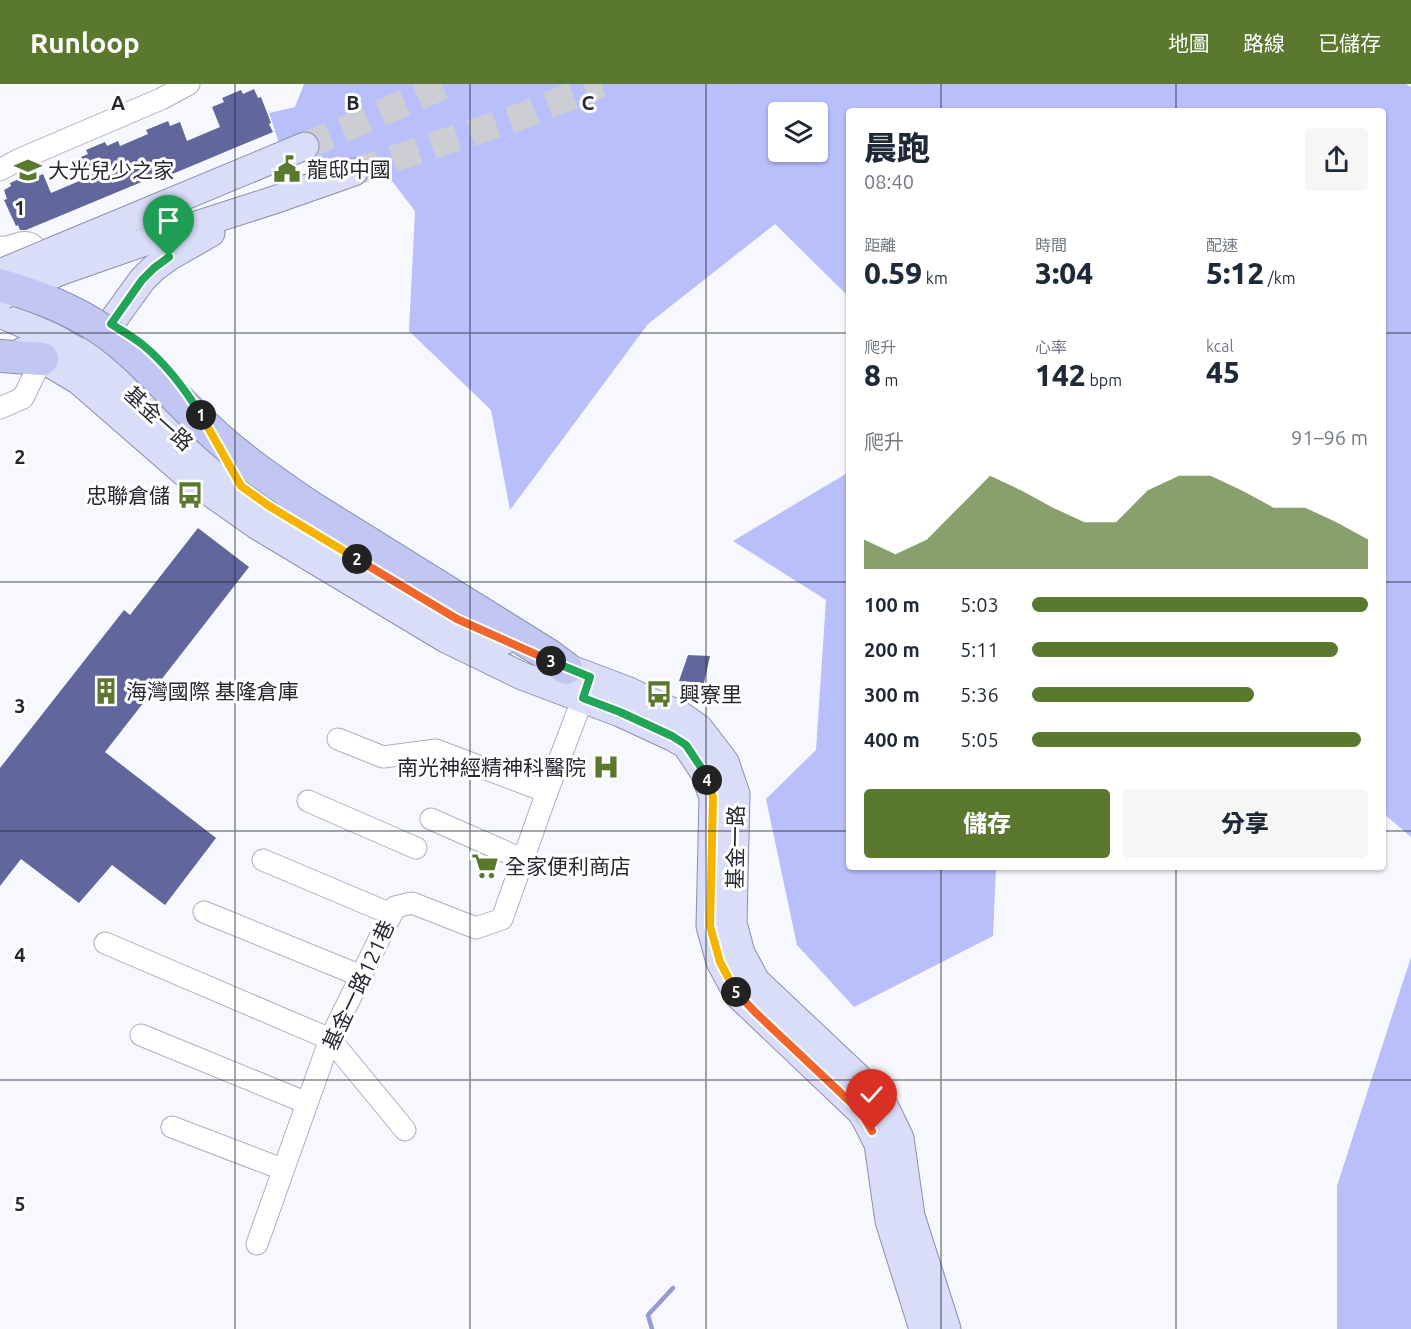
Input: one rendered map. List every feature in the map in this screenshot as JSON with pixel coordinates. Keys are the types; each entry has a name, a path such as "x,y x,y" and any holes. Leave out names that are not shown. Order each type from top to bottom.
{"highway":[{"path":"0,285 62,307 105,332 128,350 218,438 268,478 550,656 574,683"},
{"path":"0,356 42,359"}],"main road":[{"path":"0,297 305,146"},
{"path":"0,273 55,271 354,172"},
{"path":"42,359 87,356 142,280 154,268 169,257 274,200"},
{"name":"基金一路","path":"0,314 53,337 98,363 210,464 233,495"},
{"name":"基金一路","path":"0,341 42,359 80,381 195,482 269,506 457,619 574,683 620,712 686,745 704,772 713,797 710,926 720,962 738,995 861,1112 867,1122 878,1144 889,1221 923,1329"},
{"name":"基金一路","path":"574,683 629,691 682,716 699,728 725,762 736,794 733,923 741,953 756,981 879,1097 887,1111 900,1138 911,1216 947,1329"}],"street":[{"path":"0,170 18,160 161,99 189,84"},
{"path":"0,247 6,248 24,242 31,243 55,271 111,324 141,343 160,360 178,381 198,411 233,495"},
{"path":"0,408 23,398 42,359"},
{"name":"基金一路121巷","path":"257,1244 330,1039 395,907 412,903 476,928 502,919 547,792 574,683"},
{"path":"338,739 383,757 435,750 547,792"},
{"path":"308,801 416,848"},
{"path":"431,819 524,860"},
{"path":"263,860 391,914"},
{"path":"204,912 361,976"},
{"path":"105,943 330,1039 405,1130"},
{"path":"141,1035 307,1103"},
{"path":"172,1127 282,1169"}],"shaded area":[{"path":"304,84 1406,84 1411,87 1411,837 1386,816 1386,108 846,108 846,294 775,224 648,324 510,510 491,410 409,331 415,211 375,159 323,169 303,132 279,143 269,113 295,107"},
{"path":"846,474 846,870 996,870 993,936 854,1007 797,945 766,799 816,750 826,600 733,541"},
{"path":"1411,957 1411,1329 1337,1329 1337,1186"}],"building":[{"path":"254,89 258,98 261,97 273,132 158,180 156,176 26,230 20,230 18,225 16,226 4,200 7,199 4,190 11,186 10,183 32,173 34,178 43,174 51,193 84,179 76,159 88,154 86,150 105,142 107,146 118,141 120,146 148,134 146,130 168,121 170,126 180,122 187,141 220,127 212,107 224,102 222,98 241,90 243,94"},
{"name":"海灣國際 基隆倉庫","path":"198,528 249,567 105,752 216,838 165,905 112,865 79,903 21,859 0,886 0,768 124,610 130,615"},
{"path":"688,655 710,656 704,683 679,681"}],"waterway":[{"path":"652,1329 648,1315 673,1288"}],"tunnel":[{"path":"305,146 448,84"},
{"path":"354,172 522,116 601,84"}],"place":[{"name":"龍邸中國","path":"287,169"},
{"name":"大光兒少之家","path":"28,170"},
{"name":"忠聯倉儲","path":"190,495"},
{"name":"海灣國際 基隆倉庫","path":"106,691"},
{"name":"興寮里","path":"659,694"},
{"name":"南光神經精神科醫院","path":"606,767"},
{"name":"全家便利商店","path":"485,866"}],"route":[{"path":"169,257 142,280 111,324 141,343 178,381 241,486 269,506 457,619 590,677 583,698 620,712 686,745 704,772 713,797 710,926 720,962 738,995 861,1112 872,1131"}]}
